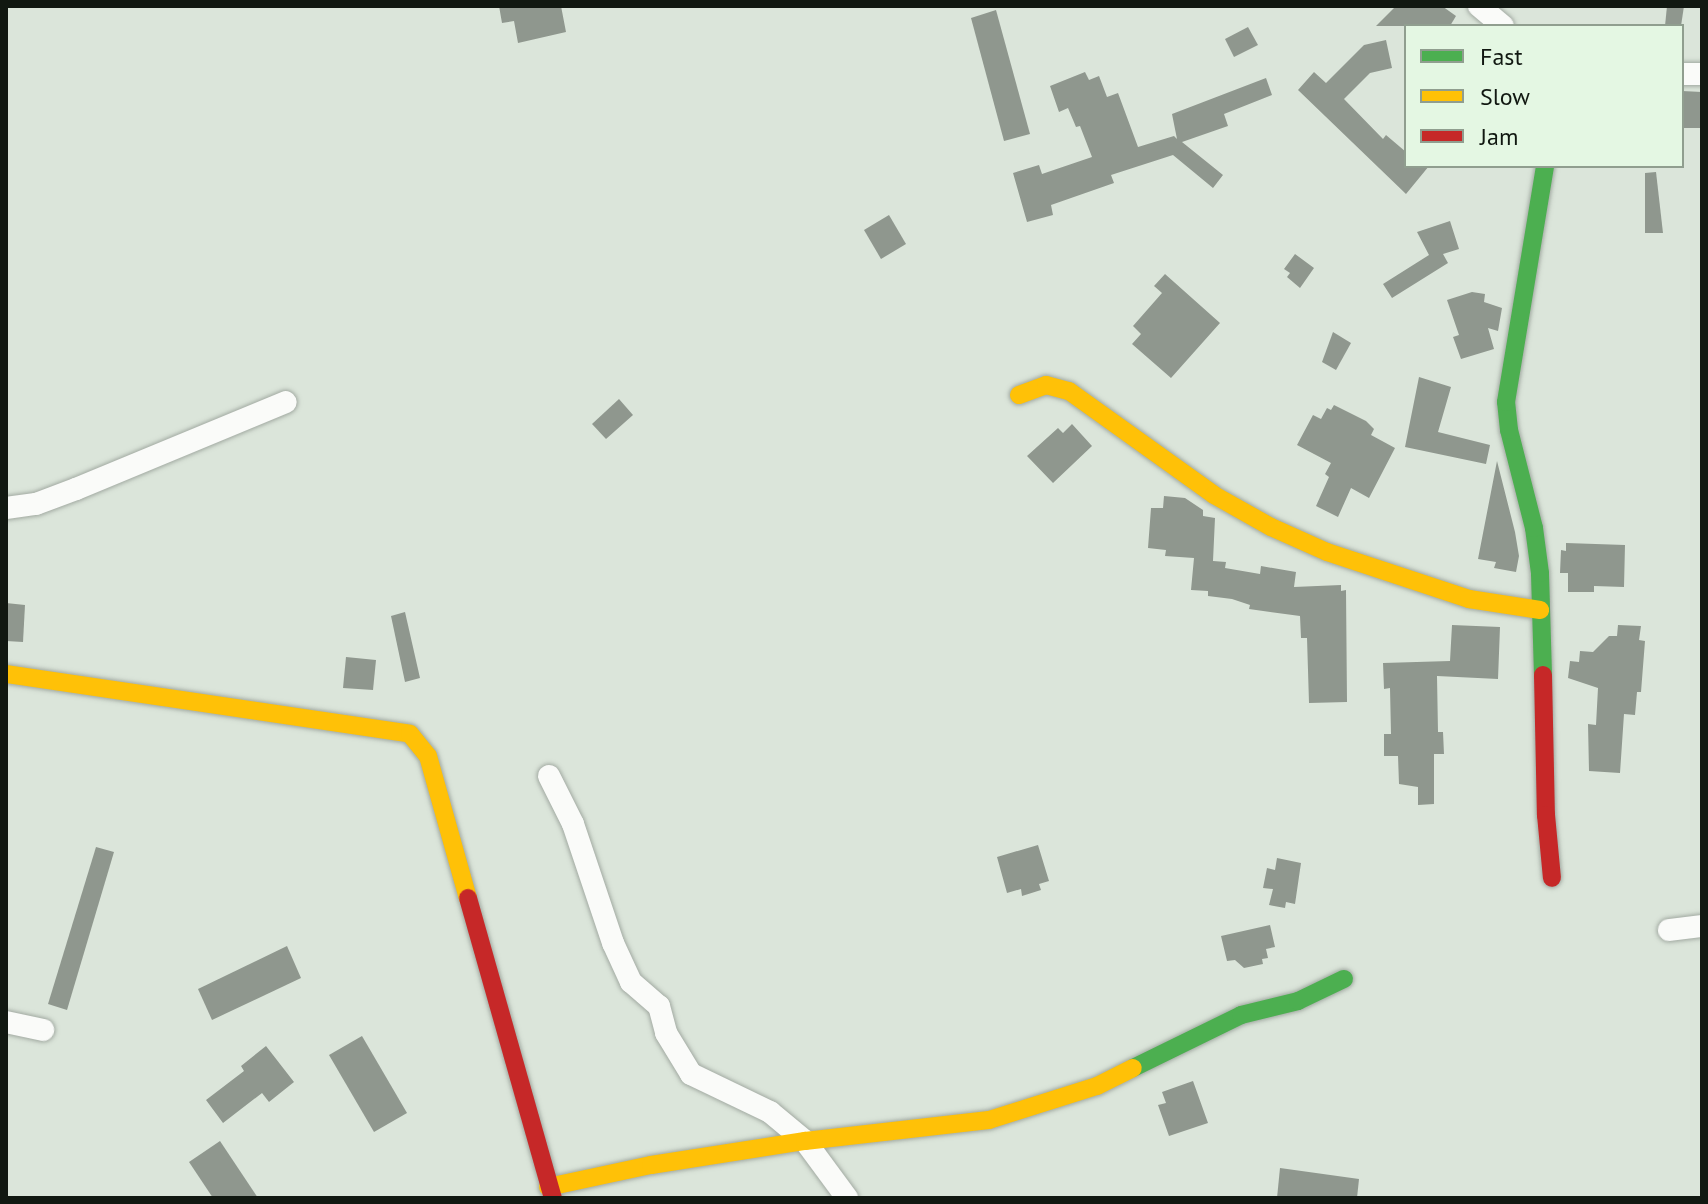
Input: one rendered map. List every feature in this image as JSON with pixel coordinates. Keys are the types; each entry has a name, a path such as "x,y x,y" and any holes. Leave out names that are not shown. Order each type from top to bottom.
{"street":[{"path":"1479,6 1501,24"},
{"path":"1545,168 1506,402 1509,430 1534,528 1540,610 1546,815 1552,878"},
{"path":"1019,395 1046,385 1069,391 1214,495 1271,527 1327,552 1469,599 1540,610"},
{"path":"6,508 36,504 76,489 286,402"},
{"path":"6,674 410,734 428,756 551,1193 651,1165 805,1141 989,1120 1097,1086 1241,1015 1298,1001 1344,979"},
{"path":"549,776 573,824 613,943 631,982 659,1006 666,1033 691,1074 770,1112 805,1141 847,1198"},
{"path":"1669,930 1702,926"},
{"path":"6,1022 43,1030"}],"building":[{"path":"499,6 561,6 566,32 518,43 514,21 502,23"},
{"path":"1396,6 1442,6 1456,16 1451,24 1376,26"},
{"path":"1667,6 1684,6 1681,24 1665,24"},
{"path":"996,10 1030,134 1004,141 971,18"},
{"path":"1248,27 1258,45 1234,57 1225,39"},
{"path":"1386,40 1392,68 1370,73 1344,99 1383,139 1386,135 1404,150 1404,168 1427,168 1406,194 1298,90 1314,72 1326,83 1364,45"},
{"path":"1085,72 1089,80 1099,76 1107,97 1118,93 1138,147 1174,136 1177,139 1172,114 1266,78 1272,95 1224,114 1228,126 1182,142 1223,175 1213,188 1173,155 1111,175 1114,183 1051,205 1053,215 1027,222 1013,173 1039,165 1042,174 1092,157 1080,126 1076,127 1068,108 1059,112 1050,86"},
{"path":"1684,91 1702,92 1702,128 1684,128"},
{"path":"1656,172 1663,233 1645,233 1645,173"},
{"path":"889,215 906,244 881,259 864,230"},
{"path":"1450,221 1459,249 1443,254 1448,263 1392,298 1383,284 1429,255 1417,232"},
{"path":"1295,254 1314,268 1300,288 1287,277 1290,273 1284,269"},
{"path":"1165,274 1220,323 1171,378 1132,344 1141,334 1133,326 1162,293 1154,286"},
{"path":"1472,292 1485,294 1484,302 1502,308 1498,331 1488,328 1494,349 1461,359 1453,337 1459,335 1447,300"},
{"path":"1333,332 1351,343 1336,370 1322,362"},
{"path":"1419,377 1451,387 1438,432 1490,445 1486,464 1405,447"},
{"path":"619,399 633,415 606,439 592,424"},
{"path":"1334,405 1366,421 1374,429 1371,435 1395,448 1369,498 1351,488 1338,517 1316,506 1329,477 1325,474 1331,463 1297,445 1313,415 1321,419 1327,408 1331,410"},
{"path":"1072,424 1092,446 1053,483 1027,456 1058,428 1063,433"},
{"path":"1497,461 1515,532 1519,556 1516,572 1494,568 1496,562 1478,559"},
{"path":"1164,496 1185,498 1203,510 1203,516 1215,518 1213,561 1226,562 1225,568 1260,574 1261,566 1296,572 1294,587 1341,585 1341,591 1346,590 1347,702 1309,703 1307,638 1301,638 1300,616 1249,609 1250,605 1232,599 1208,596 1208,591 1191,590 1194,558 1165,556 1166,550 1148,548 1151,508 1163,508"},
{"path":"1566,543 1625,545 1624,587 1594,586 1594,592 1568,592 1568,573 1560,573 1561,550 1566,551"},
{"path":"6,603 25,605 23,642 6,641"},
{"path":"405,612 420,678 405,682 391,616"},
{"path":"1452,625 1500,627 1498,679 1437,676 1438,732 1443,732 1444,754 1434,754 1434,804 1418,805 1418,787 1399,784 1398,756 1384,756 1384,734 1391,734 1390,688 1384,689 1383,663 1450,661"},
{"path":"1618,625 1641,626 1639,640 1645,641 1641,692 1637,692 1635,715 1624,714 1620,773 1589,771 1588,724 1596,725 1598,688 1568,678 1570,661 1579,662 1580,651 1593,652 1609,636 1617,636"},
{"path":"346,657 376,660 373,690 343,688"},
{"path":"1038,845 1049,881 1039,884 1041,890 1022,896 1021,889 1007,893 997,857"},
{"path":"96,847 114,852 67,1010 48,1004"},
{"path":"1277,858 1301,863 1295,904 1286,902 1285,908 1269,905 1273,889 1263,888 1267,868 1275,870"},
{"path":"1270,925 1275,947 1266,949 1268,958 1262,959 1263,964 1244,968 1235,960 1227,961 1221,936"},
{"path":"287,946 301,978 212,1020 198,989"},
{"path":"362,1036 407,1113 374,1132 329,1055"},
{"path":"266,1046 294,1082 269,1102 262,1093 223,1123 206,1100 244,1071 241,1066"},
{"path":"1193,1081 1208,1123 1169,1136 1158,1105 1166,1103 1162,1092"},
{"path":"220,1141 258,1198 213,1198 189,1162"},
{"path":"1280,1168 1359,1179 1357,1198 1277,1198"}],"traffic: fast":[{"path":"1543,675 1540,573 1534,528 1509,430 1506,402 1545,168"},
{"path":"1133,1068 1241,1015 1298,1001 1344,979"}],"traffic: slow":[{"path":"1019,395 1046,385 1069,391 1214,495 1271,527 1327,552 1469,599 1540,610"},
{"path":"6,674 410,734 428,756 468,898"},
{"path":"548,1187 651,1165 805,1141 989,1120 1097,1086 1133,1068"}],"traffic: jam":[{"path":"1543,675 1546,815 1552,878"},
{"path":"468,898 553,1198"}]}
